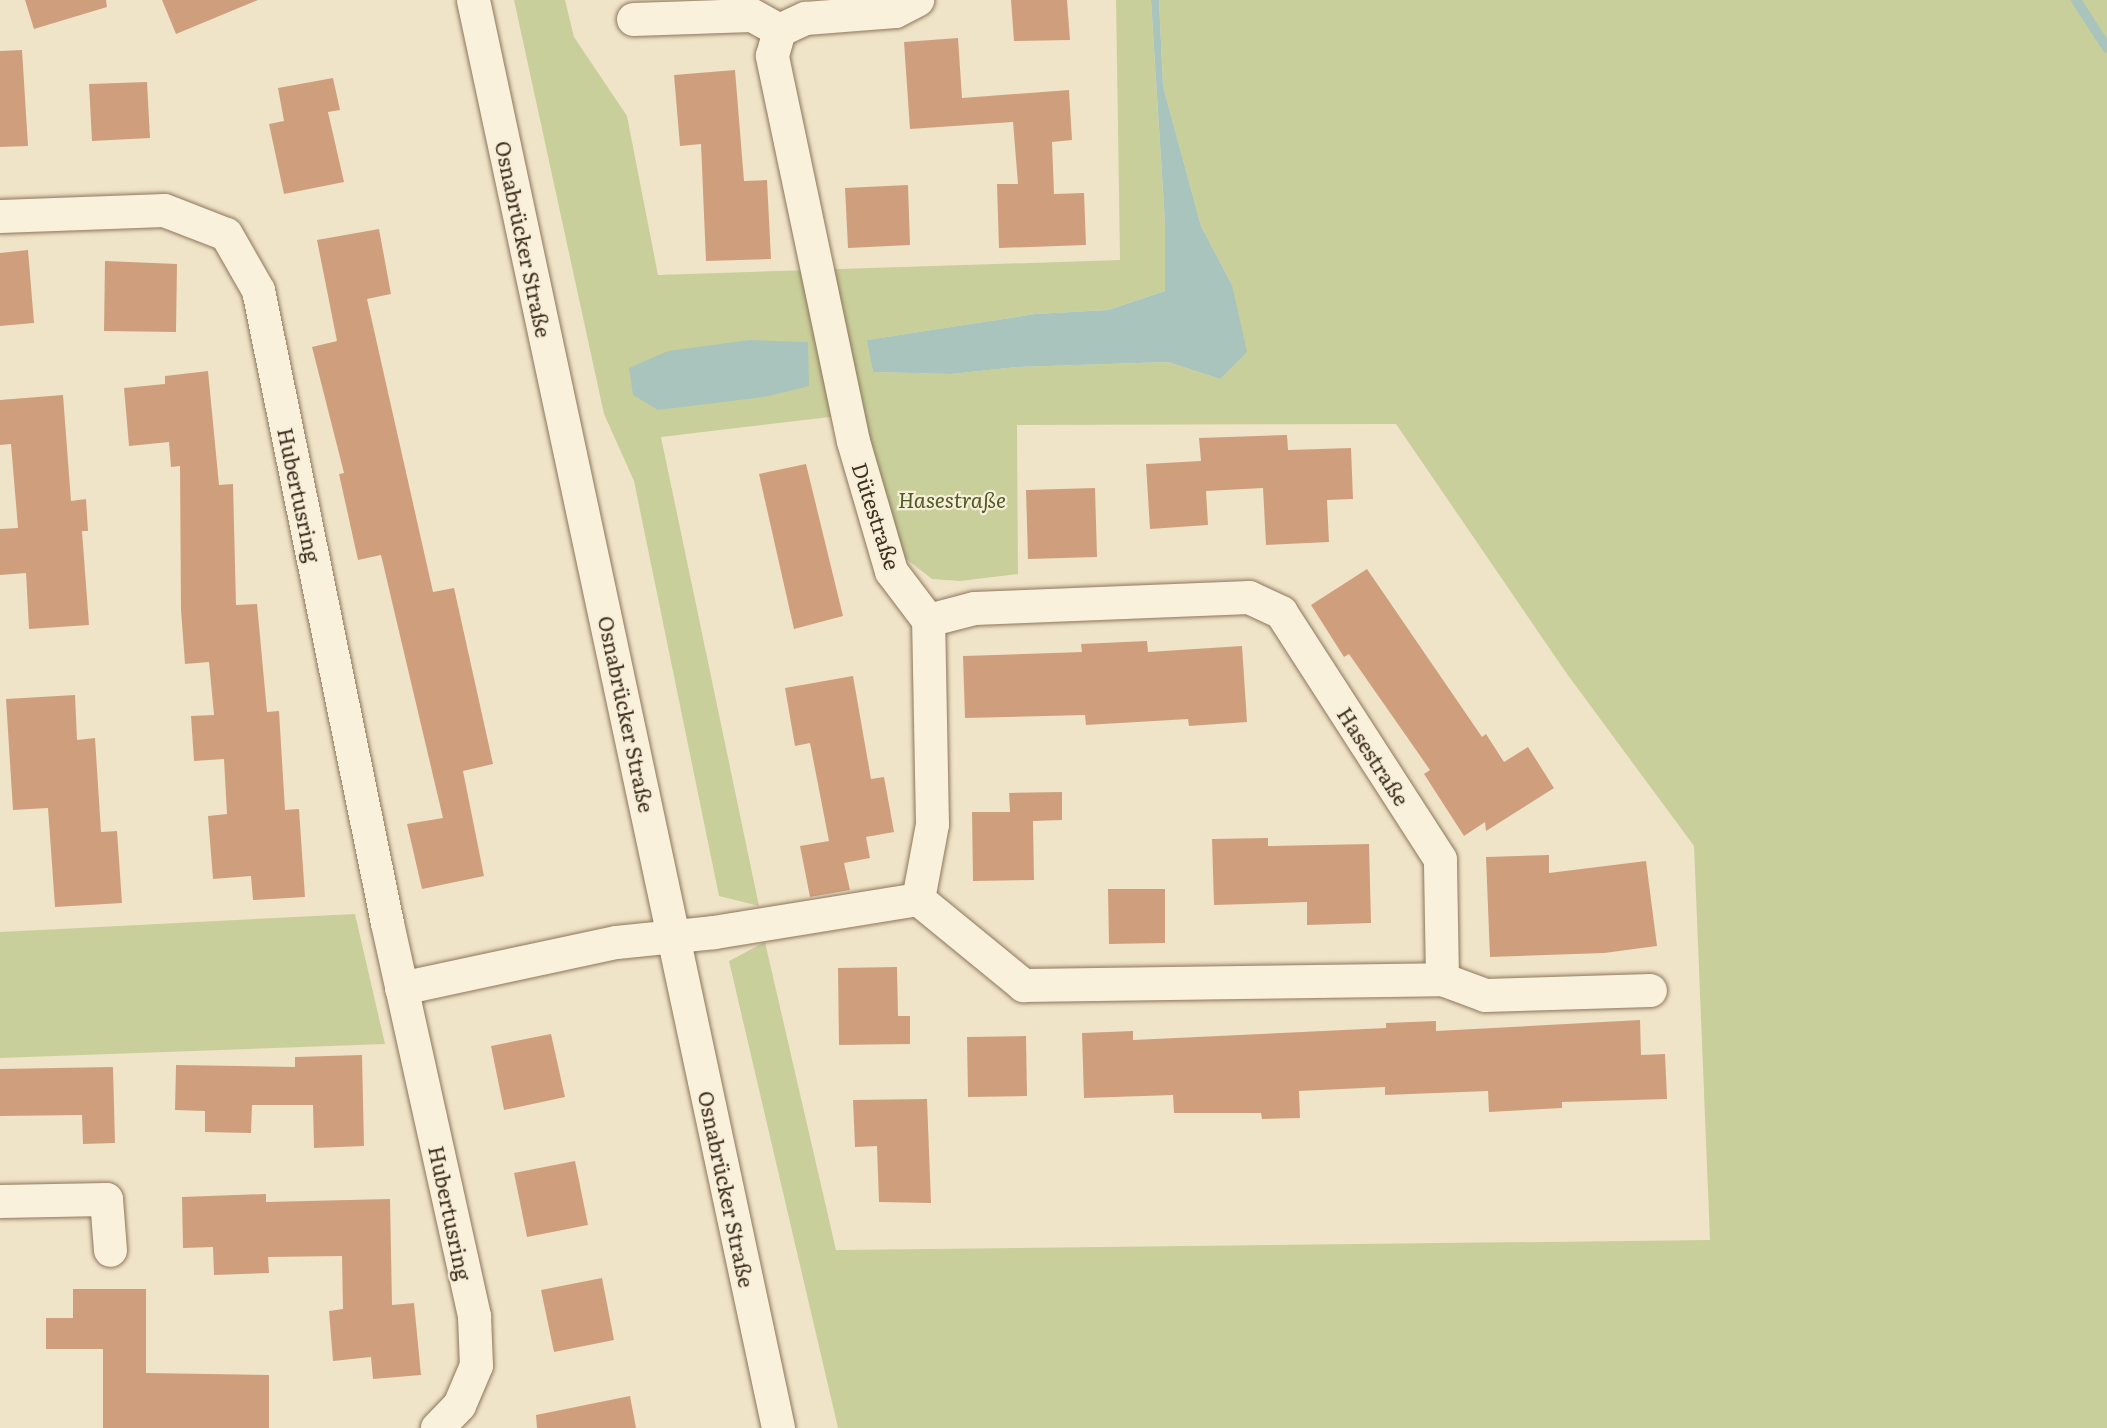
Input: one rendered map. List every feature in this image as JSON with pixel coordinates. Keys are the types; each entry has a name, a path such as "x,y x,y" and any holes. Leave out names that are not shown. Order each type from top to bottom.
{"street":[{"name":"Osnabrücker Straße","path":"473,0 675,937 778,1428"},
{"path":"633,20 752,15 779,30 805,18 895,11 917,0"},
{"name":"Dütestraße","path":"779,30 772,55 853,441 891,571 928,620"},
{"name":"Hubertusring","path":"0,216 164,210 226,234 258,290 401,988 474,1316 476,1365 459,1404 437,1428"},
{"name":"Hasestraße","path":"928,620 974,608 1249,597 1281,612 1440,859 1442,979"},
{"path":"918,899 932,824 928,620"},
{"path":"401,988 616,942 675,937 918,899 1023,985 1442,979 1485,995 1650,990"},
{"path":"0,1201 106,1199 110,1250"}],"green space":[{"path":"514,0 565,0 574,37 627,116 658,275 1120,260 1116,0 1151,0 1165,223 1165,291 1108,310 1035,314 868,340 873,372 951,374 1017,367 1168,362 1220,379 1232,285 1201,226 1163,86 1159,0 2107,0 2107,1428 838,1428 729,961 765,942 836,1250 1710,1240 1694,846 1567,674 1396,424 1017,425 1018,574 960,581 932,579 905,558 880,487 864,413 661,437 759,906 719,896 634,481 604,414","holes":["750,340 709,401 658,410"]},
{"path":"355,914 385,1044 0,1058 0,932"}],"water":[{"path":"1151,0 1159,0 1163,86 1201,226 1232,285 1247,352 1220,379 1168,362 1017,367 951,374 873,372 867,340 1035,314 1108,310 1165,291 1165,223"},
{"path":"750,340 808,342 809,386 764,397 658,410 633,395 629,368 668,351"}],"building":[{"path":"25,0 106,0 107,7 34,29"},
{"path":"162,0 258,0 176,34"},
{"path":"1011,0 1067,0 1070,40 1014,41"},
{"path":"958,38 962,98 1069,90 1072,140 1052,142 1054,194 1084,193 1086,245 999,248 997,184 1018,184 1013,122 910,129 904,42"},
{"path":"22,50 28,146 0,147 0,51"},
{"path":"735,70 744,181 767,180 771,259 706,261 701,144 680,146 674,75"},
{"path":"333,78 340,110 328,112 344,182 284,194 269,124 284,121 278,88"},
{"path":"147,82 150,138 92,141 89,84"},
{"path":"908,185 910,245 848,248 845,188"},
{"path":"379,229 391,294 367,299 433,592 454,588 493,764 463,771 484,876 422,889 407,824 443,818 381,555 358,560 339,474 344,473 312,347 337,341 317,240"},
{"path":"28,250 34,323 0,326 0,253"},
{"path":"105,261 177,264 176,332 104,331"},
{"path":"208,371 219,485 233,484 236,605 257,604 267,712 279,711 285,810 299,809 305,897 253,900 251,876 213,879 208,816 227,814 224,759 194,761 191,716 214,715 209,662 185,664 181,610 180,466 171,467 169,442 129,446 124,388 165,384 165,376"},
{"path":"63,395 71,501 86,499 88,531 82,531 89,625 29,629 26,573 0,575 0,529 18,528 11,444 0,445 0,400"},
{"path":"1287,435 1288,450 1351,448 1353,499 1327,500 1329,542 1266,545 1263,488 1206,491 1208,525 1150,529 1146,464 1201,461 1199,438"},
{"path":"806,464 843,616 794,629 759,474"},
{"path":"1095,488 1097,557 1028,559 1026,490"},
{"path":"1367,569 1482,737 1486,734 1504,762 1528,747 1554,788 1486,831 1485,822 1464,836 1424,774 1430,770 1349,654 1344,657 1311,605"},
{"path":"1147,641 1148,652 1242,646 1247,722 1189,726 1188,719 1086,725 1085,715 965,718 963,656 1082,652 1081,644"},
{"path":"853,676 871,779 884,777 894,832 866,837 870,858 844,863 850,890 810,897 800,846 829,841 810,743 795,746 785,688"},
{"path":"75,695 77,740 95,738 101,832 117,831 122,903 55,907 48,808 13,810 6,699"},
{"path":"1062,792 1062,820 1033,821 1034,880 973,881 972,812 1010,812 1009,793"},
{"path":"1268,838 1268,846 1369,844 1371,923 1307,925 1307,902 1214,905 1212,839"},
{"path":"1549,855 1549,873 1646,861 1657,946 1604,953 1490,957 1486,857"},
{"path":"1108,889 1165,889 1165,943 1109,944"},
{"path":"897,967 898,1016 910,1016 910,1044 839,1045 838,968"},
{"path":"1640,1020 1641,1055 1665,1054 1667,1099 1562,1102 1562,1108 1489,1112 1488,1091 1385,1095 1385,1087 1299,1091 1300,1118 1262,1119 1261,1113 1174,1113 1173,1095 1084,1098 1082,1033 1133,1031 1133,1040 1386,1028 1386,1023 1436,1021 1436,1031"},
{"path":"551,1034 565,1097 504,1110 491,1046"},
{"path":"1026,1036 1027,1096 968,1097 967,1037"},
{"path":"362,1055 364,1146 314,1148 313,1105 252,1105 251,1133 205,1132 205,1111 175,1110 176,1065 295,1067 295,1057"},
{"path":"113,1067 115,1143 83,1144 82,1115 0,1116 0,1069"},
{"path":"927,1099 931,1203 879,1202 877,1146 855,1147 853,1100"},
{"path":"575,1161 588,1225 527,1237 514,1173"},
{"path":"266,1194 266,1202 390,1199 392,1305 414,1303 421,1375 373,1379 371,1357 333,1361 329,1311 343,1309 342,1256 268,1257 269,1273 214,1275 213,1247 183,1248 182,1197"},
{"path":"602,1278 614,1340 554,1352 541,1290"},
{"path":"73,1289 146,1289 146,1373 269,1375 269,1428 103,1428 103,1349 46,1349 46,1318 73,1318"},
{"path":"630,1396 636,1428 537,1428 536,1415"}],"waterway":[{"path":"2076,0 2107,48"}]}
